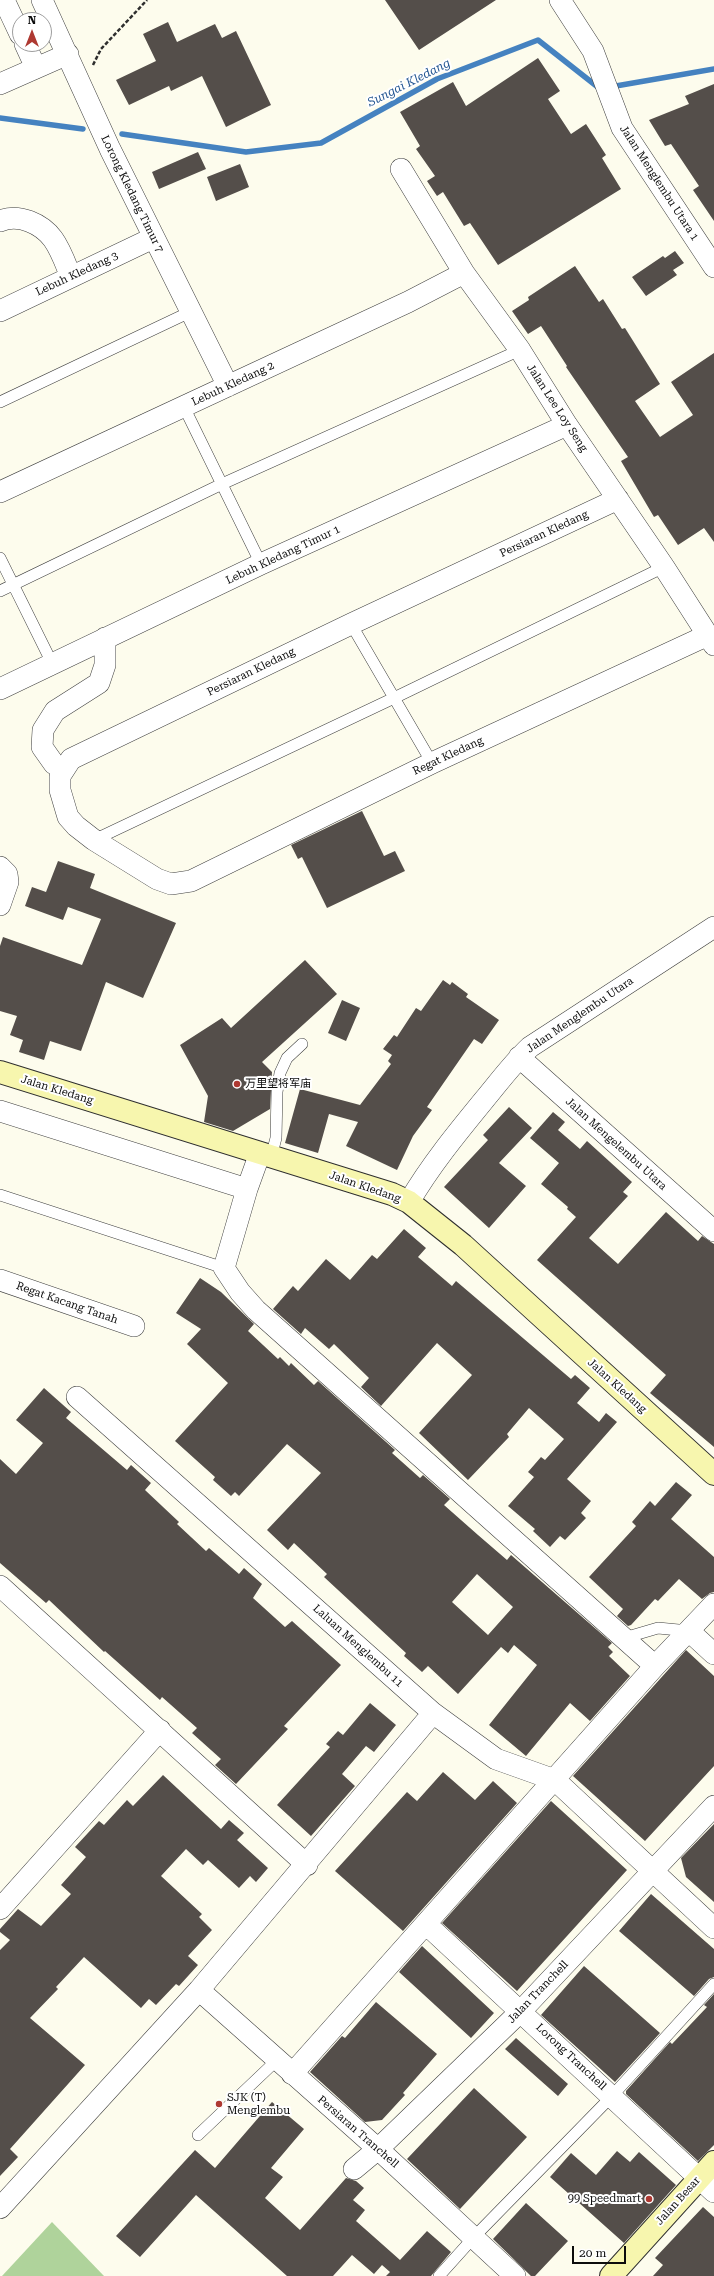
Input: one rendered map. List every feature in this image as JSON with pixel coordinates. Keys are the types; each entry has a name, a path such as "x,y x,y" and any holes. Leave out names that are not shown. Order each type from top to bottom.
{"main road":[{"name":"Jalan Kledang","path":"0,1072 392,1194 409,1202 463,1245 714,1474"},
{"name":"Jalan Besar","path":"624,2276 708,2183 714,2162"},
{"name":"Jalan Besar","path":"611,2276 708,2183"}],"street":[{"path":"4,0 12,17"},
{"name":"Lorong Kledang Timur 7","path":"42,0 153,238 228,386"},
{"name":"Jalan Menglembu Utara 1","path":"560,0 593,51 622,128 714,267"},
{"path":"29,52 36,68"},
{"path":"0,84 68,54"},
{"name":"Jalan Lee Loy Seng","path":"401,169 464,273 520,350 567,425 664,567 711,640"},
{"path":"0,221 23,219 40,226 54,240 71,277"},
{"name":"Lebuh Kledang 3","path":"0,311 153,238"},
{"name":"Lebuh Kledang 2","path":"0,492 408,302 464,273"},
{"name":"Lebuh Kledang Timur 1","path":"0,689 261,564 567,425"},
{"name":"Persiaran Kledang","path":"63,768 71,759 84,752 351,624 618,499"},
{"path":"94,840 76,826 68,817 60,790 60,776 63,768 54,764 42,747 43,730 55,711 99,682 105,666 105,638"},
{"name":"Regat Kledang","path":"94,840 157,879 171,884 191,881 432,763 711,640"},
{"path":"0,867 7,874 8,882 0,905"},
{"name":"Jalan Menglembu Utara","path":"409,1202 420,1183 464,1125 519,1057 530,1047 714,927"},
{"name":"Jalan Mengelembu Utara","path":"519,1057 714,1231"},
{"path":"0,1111 247,1189"},
{"path":"266,1155 247,1189 224,1268 256,1310 655,1666"},
{"name":"Regat Kacang Tanah","path":"0,1280 134,1326"},
{"name":"Laluan Menglembu 11","path":"77,1397 433,1713 496,1759 555,1780 654,1870 714,1928"},
{"path":"0,1586 307,1864"},
{"path":"292,2074 655,1666 714,1604"},
{"path":"689,1631 714,1654"},
{"path":"0,2208 199,1990 433,1713"},
{"path":"0,1909 160,1730"},
{"name":"Jalan Tranchell","path":"354,2169 378,2149 521,2011 714,1806"},
{"name":"Lorong Tranchell","path":"426,1924 708,2183"},
{"name":"Persiaran Tranchell","path":"199,1990 378,2149 515,2276"}],"lane":[{"path":"0,402 190,312"},
{"path":"0,591 222,484 520,350"},
{"path":"184,407 261,564"},
{"path":"0,558 52,663"},
{"path":"94,840 394,698 664,567"},
{"path":"351,624 432,763"},
{"path":"266,1155 276,1138 280,1073 287,1058 302,1044"},
{"path":"0,1195 224,1268"},
{"path":"624,1638 658,1628 689,1631"},
{"path":"439,2276 474,2237 612,2096 714,1984"},
{"path":"198,2135 277,2060"}],"path":[{"path":"82,85 101,49 147,0"}],"green space":[{"path":"52,2222 104,2276 2,2276"}],"building":[{"path":"385,0 496,0 419,50"},
{"path":"168,22 177,42 215,24 222,38 236,31 271,105 226,127 202,76 171,91 169,86 129,105 116,80 156,61 143,34"},
{"path":"538,58 560,91 548,99 571,134 586,124 606,155 602,158 621,189 498,265 470,223 464,226 443,192 437,196 427,181 435,176 416,149 420,146 400,112 453,82 466,106"},
{"path":"714,84 714,221 693,190 699,186 671,144 665,146 649,120 689,104 685,96"},
{"path":"198,152 206,169 159,189 152,172"},
{"path":"240,164 249,187 216,201 207,177"},
{"path":"675,251 684,263 673,270 677,275 646,296 632,277 663,256 665,258"},
{"path":"575,266 599,302 603,299 622,329 625,328 660,384 635,401 660,437 693,415 671,382 714,353 714,542 704,528 678,545 658,515 654,517 621,461 628,457 566,367 567,366 541,326 528,334 512,311 529,300 528,297"},
{"path":"362,811 384,856 395,851 405,871 327,908 302,857 298,859 291,845"},
{"path":"58,861 95,874 90,888 176,923 143,998 106,982 81,1051 50,1041 44,1060 19,1052 23,1040 10,1035 17,1016 0,1011 0,946 3,937 82,965 101,919 68,907 63,920 25,906 32,887 46,892"},
{"path":"305,960 337,994 262,1062 272,1072 270,1109 233,1131 204,1122 208,1096 180,1045 222,1018 231,1028"},
{"path":"443,980 450,985 452,982 468,994 466,997 499,1020 482,1044 474,1039 427,1107 432,1110 413,1136 397,1170 346,1146 358,1122 329,1114 318,1153 285,1143 300,1089 360,1105 391,1064 388,1061 392,1055 383,1049 394,1035 397,1037 416,1008 421,1011"},
{"path":"342,1000 360,1008 346,1041 328,1033"},
{"path":"509,1107 532,1128 499,1163 526,1186 489,1228 444,1187 488,1140 483,1135"},
{"path":"553,1112 565,1122 558,1130 580,1149 587,1141 632,1182 623,1192 628,1196 589,1238 618,1264 666,1212 698,1241 702,1236 714,1244 714,1447 650,1393 666,1375 537,1260 576,1217 567,1209 568,1207 541,1184 559,1163 530,1138"},
{"path":"404,1229 426,1248 418,1257 452,1286 456,1281 571,1379 575,1375 590,1388 577,1403 599,1422 606,1413 617,1422 567,1479 591,1501 581,1513 586,1518 565,1540 560,1536 550,1547 533,1531 535,1529 508,1506 534,1477 528,1472 541,1457 545,1460 564,1439 529,1408 507,1434 509,1437 468,1480 419,1433 472,1375 437,1343 381,1406 361,1387 369,1378 334,1344 329,1349 305,1328 301,1334 273,1309 293,1286 298,1291 326,1259 350,1280 372,1255 377,1259"},
{"path":"200,1278 221,1292 254,1324 248,1331 278,1359 280,1357 289,1366 291,1363 314,1385 318,1381 395,1450 392,1453 420,1478 423,1475 450,1499 444,1505 507,1560 511,1555 612,1643 608,1647 613,1652 609,1656 630,1676 590,1721 570,1703 526,1756 489,1725 537,1665 514,1645 508,1653 501,1647 458,1694 428,1666 422,1672 404,1656 406,1653 324,1577 327,1574 294,1543 288,1550 267,1530 321,1473 287,1444 239,1496 235,1492 231,1496 213,1480 215,1477 175,1441 228,1383 187,1344 201,1329 176,1313","holes":["477,1574 513,1607 488,1635 452,1602"]},
{"path":"44,1388 71,1412 66,1418 127,1470 131,1465 151,1483 145,1490 179,1522 177,1524 206,1551 209,1548 239,1574 244,1568 262,1584 253,1598 285,1627 292,1621 341,1665 284,1726 288,1729 236,1784 215,1765 221,1759 192,1733 197,1728 162,1697 160,1700 105,1651 104,1652 49,1600 46,1603 0,1563 0,1459 16,1474 43,1443 16,1420"},
{"path":"676,1482 692,1495 671,1519 714,1557 714,1592 702,1599 679,1579 658,1601 655,1599 631,1625 628,1626 617,1616 623,1609 589,1577 636,1526 632,1522 650,1501 655,1506"},
{"path":"686,1650 714,1676 714,1766 645,1841 573,1776"},
{"path":"370,1703 396,1725 374,1752 366,1746 342,1774 355,1786 311,1836 277,1805 330,1747 326,1744 338,1731 343,1735"},
{"path":"443,1772 475,1800 493,1781 517,1803 403,1931 335,1871 407,1792 417,1801"},
{"path":"163,1775 221,1829 229,1820 244,1833 237,1840 268,1868 256,1882 250,1876 239,1888 208,1860 203,1865 186,1849 161,1876 202,1914 199,1917 212,1930 188,1956 198,1965 179,1986 176,1984 156,2005 149,1999 141,2008 84,1957 56,1987 58,1989 30,2018 85,2065 10,2149 18,2157 0,2176 0,1950 10,1940 0,1932 0,1929 18,1909 41,1926 71,1894 61,1885 86,1857 75,1847 99,1821 104,1825 127,1800 133,1806"},
{"path":"551,1801 627,1870 517,1991 442,1923"},
{"path":"714,1824 714,1902 686,1877 681,1858"},
{"path":"651,1894 714,1949 714,1977 709,1979 694,1996 619,1931"},
{"path":"422,1946 494,2013 471,2038 399,1972"},
{"path":"584,1966 660,2033 615,2082 541,2015"},
{"path":"714,1994 714,2145 698,2161 626,2094 626,2091 670,2042 672,2044 707,2007 704,2005"},
{"path":"376,2002 437,2054 403,2093 405,2095 382,2120 365,2122 310,2072 342,2036 345,2038"},
{"path":"516,2038 568,2084 558,2096 505,2049"},
{"path":"474,2088 527,2137 460,2209 407,2159"},
{"path":"272,2102 304,2129 271,2168 283,2177 265,2198 300,2230 346,2178 356,2181 364,2188 353,2200 365,2210 356,2221 400,2260 427,2231 451,2252 431,2276 386,2276 390,2272 382,2265 374,2274 352,2255 333,2276 287,2276 196,2195 140,2257 116,2236 195,2150 215,2168"},
{"path":"617,2151 630,2162 639,2152 676,2185 624,2243 550,2177 571,2153 596,2175"},
{"path":"526,2203 568,2241 535,2276 531,2276 493,2239"},
{"path":"703,2207 714,2217 714,2276 653,2276 663,2265 655,2258"}],"waterway":[{"name":"Sungai Kledang","path":"122,134 246,152 321,143 437,79 538,40 599,88"},
{"name":"Sungai Kledang","path":"610,87 714,69"},
{"name":"Sungai Kledang","path":"0,118 83,129"}],"place":[{"name":"万里望将军庙","path":"237,1084"},
{"name":"SJK (T) Menglembu","path":"219,2104"},
{"name":"99 Speedmart","path":"649,2199"}]}
